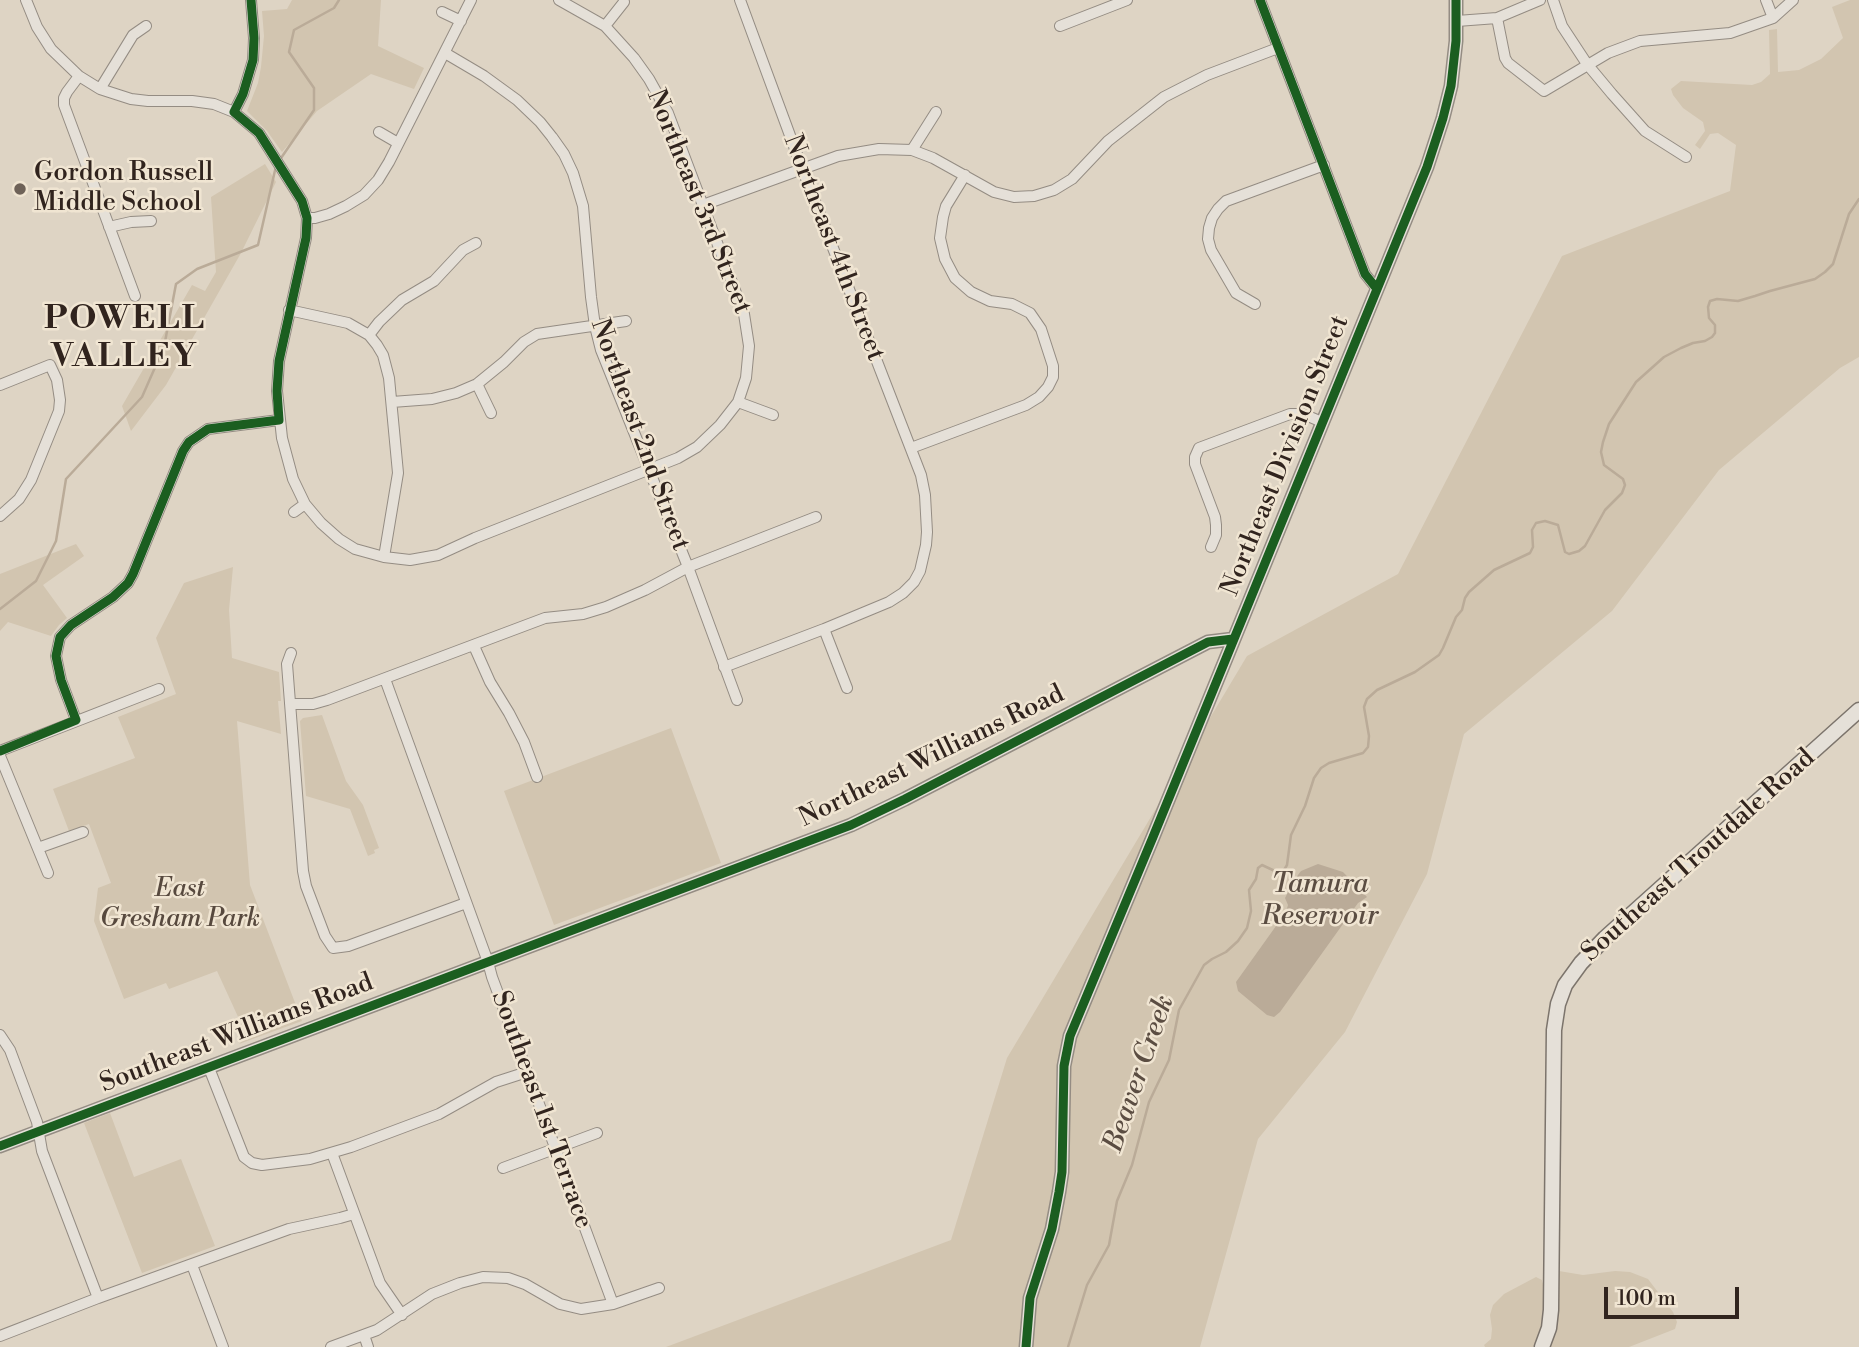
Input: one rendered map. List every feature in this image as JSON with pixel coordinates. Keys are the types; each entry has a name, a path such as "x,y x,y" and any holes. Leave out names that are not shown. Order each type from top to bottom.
{"main road":[{"name":"Southeast Troutdale Road","path":"1542,1347 1549,1328 1551,1310 1554,1030 1558,1004 1565,985 1605,938 1859,710"}],"street":[{"path":"26,0 45,40 60,59 79,76 100,89 148,102 192,101 214,104 234,112 259,133 302,201 307,218 306,238 279,361 277,391 279,420 287,458 304,504 294,512"},
{"path":"234,112 243,94 253,60 251,0"},
{"path":"307,218 329,214 346,206 364,195 384,171 471,0"},
{"name":"Northeast 3rd Street","path":"304,504 339,539 355,549 410,561 438,555 678,458 713,433 738,402 748,368 747,325 668,113 634,58 605,26 559,0"},
{"name":"Northeast 4th Street","path":"724,667 889,602 914,582 920,571 926,545 926,495 921,475 740,0"},
{"path":"1060,26 1127,0"},
{"path":"1260,0 1365,274 1377,289"},
{"name":"Northeast Division Street","path":"1026,1347 1030,1297 1052,1229 1060,1182 1067,1044 1427,167 1451,86 1455,55 1456,0"},
{"path":"1457,20 1497,18 1540,0"},
{"path":"1553,0 1562,26 1587,64 1645,131 1686,158"},
{"path":"1766,0 1773,18"},
{"path":"1497,18 1508,63 1544,91 1608,53 1640,41 1730,33 1773,18 1793,0"},
{"path":"605,26 624,2"},
{"path":"442,12 461,21"},
{"path":"100,89 133,35 146,26"},
{"path":"703,205 850,152 878,149 912,150 933,158 994,192 1014,197 1034,196 1054,190 1072,179 1108,141 1164,97 1207,75 1278,48"},
{"name":"Northeast 2nd Street","path":"445,53 517,100 540,122 564,154 573,173 583,206 590,297 601,350 688,567 737,700"},
{"path":"79,76 67,92 64,105 135,296"},
{"path":"912,150 936,112"},
{"path":"379,132 398,143"},
{"path":"1255,304 1236,293 1211,250 1209,228 1212,218 1226,201 1324,165"},
{"path":"911,448 1026,405 1039,397 1053,377 1053,366 1037,320 1021,307 990,301 971,292 955,278 945,259 940,238 943,216 965,175"},
{"path":"109,227 151,220"},
{"path":"369,335 402,300 434,281 463,250 476,243"},
{"path":"289,310 348,323 369,335 383,355 389,378 398,473 384,557"},
{"path":"392,402 432,399 477,384 524,341 537,334 626,321"},
{"path":"0,385 50,365 59,390 59,411 36,469 25,491 0,516"},
{"path":"477,384 491,413"},
{"path":"738,402 774,415"},
{"path":"1211,547 1216,535 1216,525 1195,464 1199,448 1290,414 1303,414 1322,422"},
{"path":"76,720 61,680 56,656 60,636 128,583 189,442 208,429 279,420"},
{"path":"290,704 327,701 545,618 583,614 626,600 688,567 816,517"},
{"path":"824,629 847,688"},
{"name":"Northeast Williams Road","path":"488,962 871,816 1208,642 1233,639"},
{"path":"474,646 490,682 524,742 537,777"},
{"path":"291,653 287,664 303,871 325,936 334,948 348,946 466,903"},
{"name":"Southeast 1st Terrace","path":"385,679 613,1304"},
{"path":"48,873 0,753 76,720 159,689"},
{"path":"38,848 83,832"},
{"name":"Southeast Williams Road","path":"0,1146 488,962"},
{"path":"0,1035 10,1050 37,1122 42,1151 98,1298"},
{"path":"209,1068 244,1157 252,1163 262,1165 332,1153 439,1114 496,1082 527,1072"},
{"path":"503,1168 597,1132"},
{"path":"332,1153 380,1283 402,1315"},
{"path":"0,1336 289,1229 355,1214"},
{"path":"192,1265 223,1347"},
{"path":"331,1347 377,1330 432,1294 483,1277 508,1278 525,1284 560,1304 581,1309 613,1304 659,1288"},
{"path":"364,1335 368,1347"}],"green space":[{"path":"292,0 381,0 378,46 424,68 414,89 371,74 317,111 282,152 267,131 247,111 261,67 264,36 262,11 287,9"},
{"path":"1850,0 1859,0 1859,357 1840,368 1719,470 1612,611 1464,734 1427,874 1345,1032 1258,1139 1200,1347 666,1347 951,1240 1007,1058 1247,656 1398,574 1562,256 1730,191 1736,145 1718,133 1710,134 1700,149 1695,145 1705,131 1703,122 1683,108 1671,89 1681,81 1752,85 1761,82 1770,74 1769,30 1777,29 1778,72 1799,70 1821,59 1843,38 1832,7"},
{"path":"265,164 276,182 241,253 166,385 131,431 122,406 192,285 205,291 216,272 211,197"},
{"path":"76,544 84,556 43,585 67,618 51,636 8,622 0,631 0,574"},
{"name":"East Gresham Park","path":"233,567 229,610 232,658 279,672 281,701 278,701 281,734 237,721 250,885 302,1021 239,1044 244,1039 245,1032 217,971 169,989 166,983 124,999 94,921 98,888 111,883 89,824 69,831 53,789 135,758 118,717 176,694 156,638 184,583"},
{"path":"322,715 346,781 363,805 379,848 368,856 350,809 306,796 300,721 303,718"},
{"path":"671,728 721,863 554,925 504,791"},
{"path":"110,1113 134,1177 181,1159 215,1246 142,1273 84,1123"},
{"path":"1559,1271 1583,1275 1630,1272 1648,1279 1673,1312 1677,1322 1675,1329 1629,1347 1549,1347 1557,1312"},
{"path":"1536,1277 1542,1280 1545,1292 1545,1315 1540,1336 1533,1347 1485,1347 1491,1339 1490,1315 1493,1305 1504,1294"}],"water":[{"name":"Tamura Reservoir","path":"1318,864 1343,872 1367,897 1358,903 1280,1012 1274,1017 1267,1015 1238,991 1236,982 1286,912 1288,905 1285,898 1295,879 1301,871"}],"waterway":[{"path":"279,161 314,110 314,88 289,52 294,30 334,8 339,0"},
{"path":"0,609 36,581 56,541 66,479 142,397 164,347 176,284 197,269 258,245 276,166"},
{"name":"Beaver Creek","path":"1068,1347 1087,1285 1109,1245 1117,1201 1132,1165 1149,1102 1169,1060 1179,1010 1204,965 1226,952 1247,928 1251,911 1249,890 1256,879 1258,868 1262,865 1277,872 1284,870 1287,865 1291,835 1305,806 1314,778 1321,768 1363,753 1368,747 1364,707 1367,699 1377,690 1415,672 1439,655 1469,592 1494,570 1530,553 1533,547 1532,530 1536,523 1545,521 1558,525 1565,552 1569,554 1585,546 1605,510 1622,493 1625,485 1623,479 1604,465 1601,452 1609,424 1636,382 1664,357 1712,337 1715,325 1709,318 1710,301 1738,301 1815,279 1825,272 1833,264 1849,214 1859,199"}],"cycle path":[{"path":"0,751 76,720 61,680 56,656 60,637 71,625 113,597 128,583 189,442 208,429 279,420 279,361 306,238 307,218 302,201 259,133 234,112 243,94 253,60 251,0"},
{"path":"1260,0 1365,274 1377,289"},
{"path":"1026,1347 1030,1298 1052,1229 1062,1172 1064,1066 1070,1036 1427,167 1451,86 1456,41 1456,0"},
{"path":"0,1146 851,825 1208,642 1233,639"}],"place":[{"name":"Gordon Russell Middle School","path":"20,189"}],"district":[{"name":"POWELL VALLEY","path":"125,339"}]}
